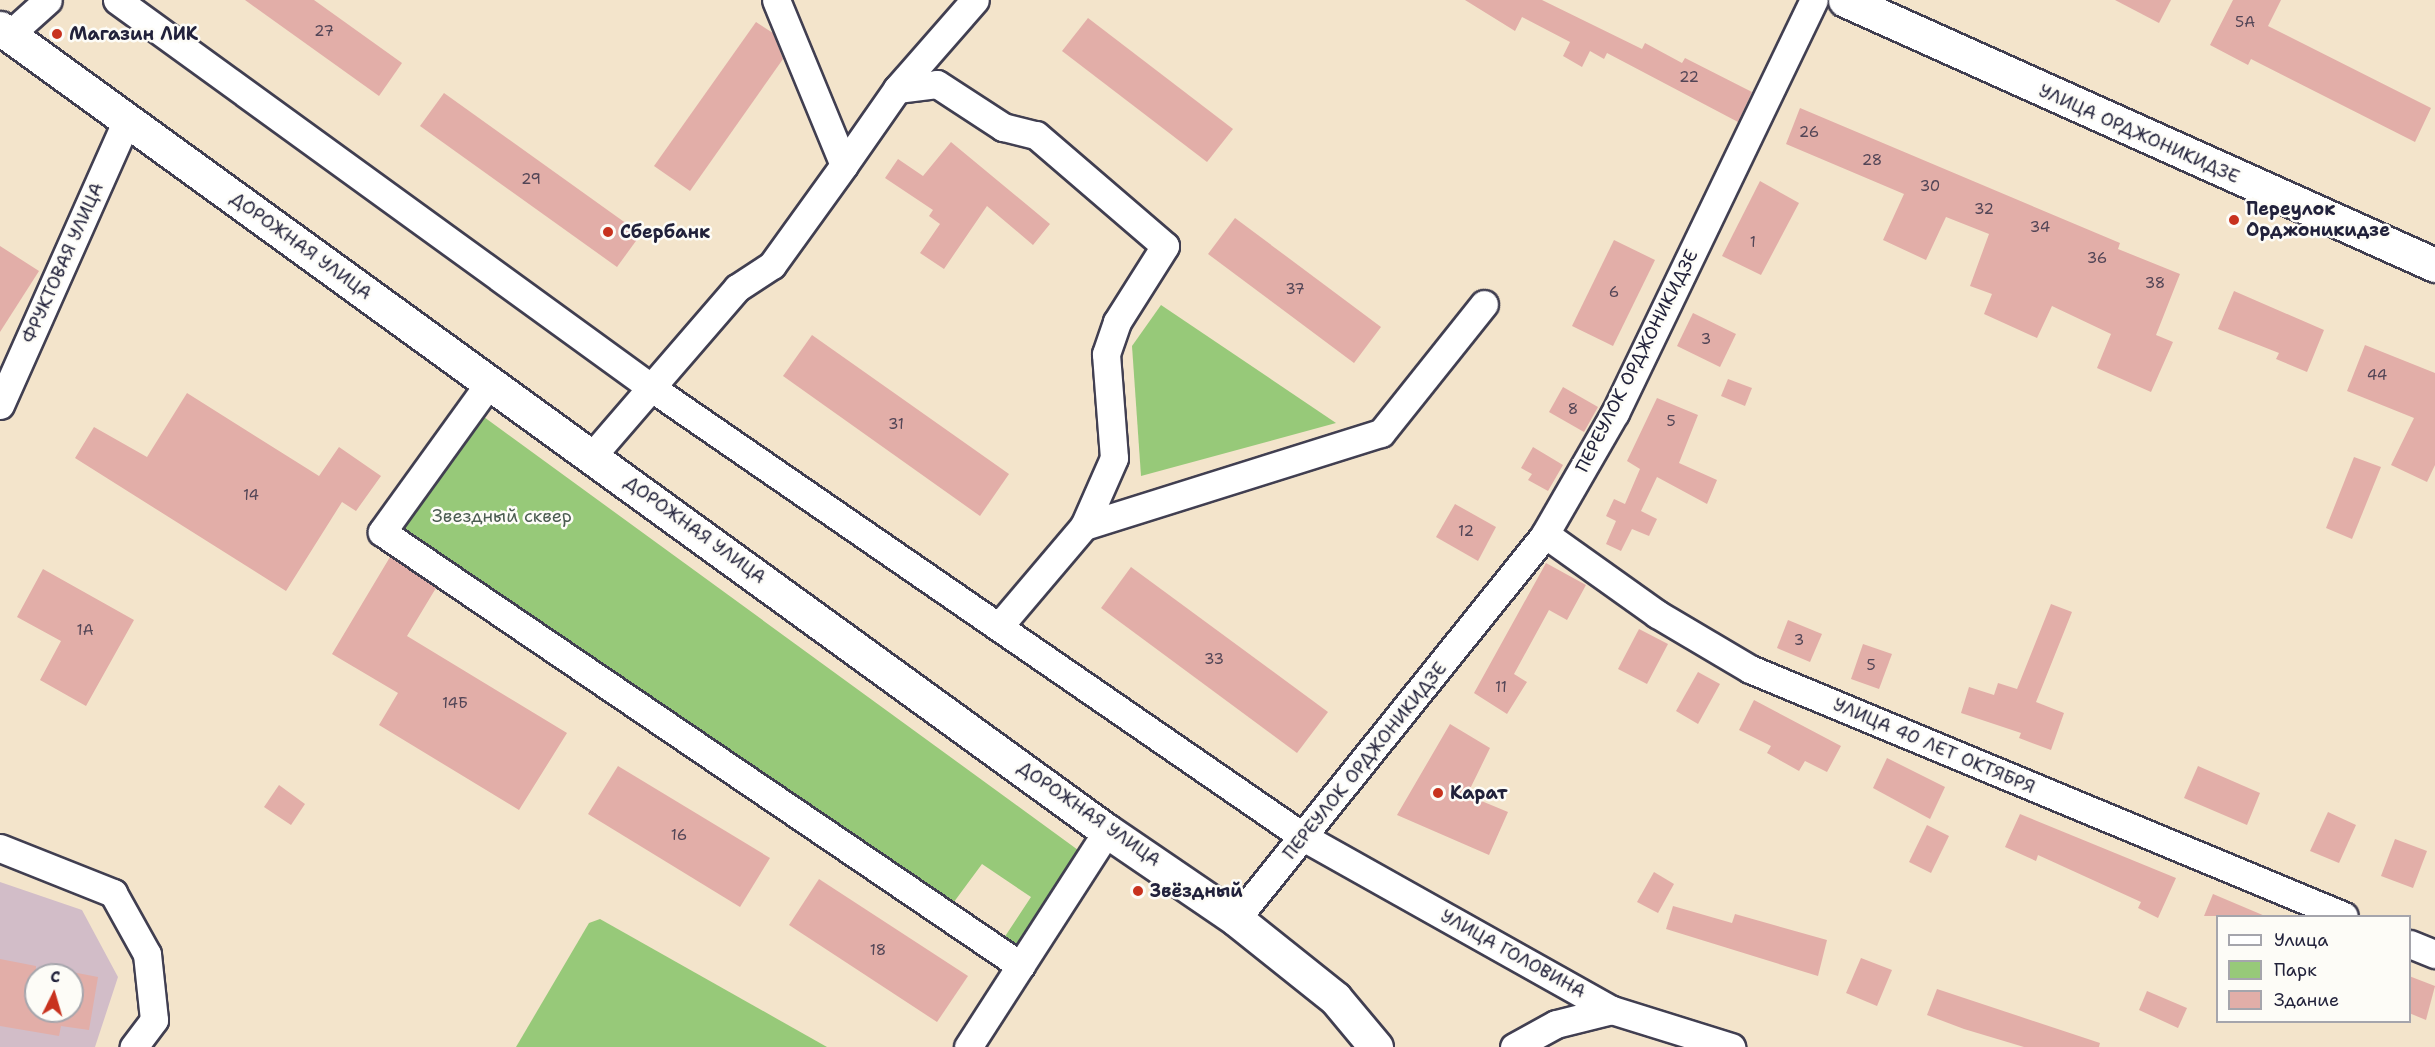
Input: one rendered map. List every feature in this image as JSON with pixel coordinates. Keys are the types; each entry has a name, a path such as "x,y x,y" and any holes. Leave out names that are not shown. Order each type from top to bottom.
{"main road":[{"name":"УЛИЦА ОРДЖОНИКИДЗЕ","path":"1845,0 2435,265"},
{"name":"ДОРОЖНАЯ УЛИЦА","path":"4,32 1107,831 1236,919 1335,998 1376,1047"}],"street":[{"path":"4,32 48,0"},
{"name":"УЛИЦА ГОЛОВИНА","path":"117,0 649,386 1000,625 1305,838 1612,1010 1731,1047"},
{"path":"776,0 844,165"},
{"path":"592,456 649,386 736,288 772,265 897,89 975,0"},
{"name":"ПЕРЕУЛОК ОРДЖОНИКИДЗЕ","path":"1236,919 1305,838 1545,534 1615,413 1814,0"},
{"path":"897,89 937,84 1003,127 1036,135 1165,246 1117,322 1106,354 1114,458 1084,526 1000,625"},
{"name":"ФРУКТОВАЯ УЛИЦА","path":"0,405 127,120"},
{"path":"1084,526 1381,433 1484,304"},
{"path":"490,382 382,532 1021,966"},
{"name":"УЛИЦА 40 ЛЕТ ОКТЯБРЯ","path":"1545,534 1657,614 1750,669 2342,915"},
{"path":"968,1047 1107,831"},
{"path":"0,848 113,893 147,954 154,1020 134,1047"},
{"path":"2411,945 2435,954"},
{"path":"1514,1047 1556,1024 1612,1010"}],"shaded area":[{"path":"0,882 82,910 118,977 95,1047 0,1047"}],"green space":[{"path":"1161,305 1336,423 1141,476 1132,346"},
{"name":"Звездный сквер","path":"484,417 1078,850 1016,946 1004,938 1031,897 982,864 948,910 399,530"},
{"path":"600,919 827,1047 516,1047 589,923"}],"building":[{"path":"245,0 314,0 402,63 379,96"},
{"path":"1465,0 1542,0 1642,49 1645,43 1682,63 1685,58 1752,92 1738,122 1607,53 1604,59 1590,51 1582,67 1563,56 1570,42 1522,17 1515,31"},
{"path":"2115,0 2171,0 2159,23"},
{"path":"2233,0 2281,0 2268,26 2431,108 2415,142 2251,59 2248,65 2210,45"},
{"path":"1088,18 1233,129 1207,162 1062,51"},
{"path":"756,22 773,33 783,59 690,191 654,166"},
{"path":"444,93 641,234 617,267 420,126"},
{"path":"1800,108 2120,243 2118,249 2180,274 2156,335 2173,342 2151,392 2097,368 2111,334 2052,306 2037,338 1984,314 1992,294 1970,286 1989,234 1946,217 1926,260 1883,240 1904,194 1786,144"},
{"path":"951,142 1050,224 1033,245 987,206 944,269 920,253 940,224 929,216 933,210 885,178 898,159 923,176"},
{"path":"1760,181 1799,203 1761,275 1722,256"},
{"path":"1235,218 1381,327 1354,363 1208,254"},
{"path":"1614,240 1655,260 1613,346 1572,326"},
{"path":"0,246 39,271 0,332"},
{"path":"2234,291 2324,330 2307,372 2276,359 2279,353 2218,329"},
{"path":"1693,313 1736,334 1720,367 1677,346"},
{"path":"812,335 1009,474 980,516 783,376"},
{"path":"2365,345 2435,373 2435,465 2427,482 2391,465 2414,418 2347,391"},
{"path":"1728,379 1752,388 1745,406 1721,396"},
{"path":"1563,387 1598,407 1584,432 1549,412"},
{"path":"187,393 319,476 339,447 381,476 356,511 342,502 286,591 75,458 94,427 147,457"},
{"path":"1657,398 1698,415 1679,463 1717,480 1707,504 1657,477 1641,511 1657,519 1649,536 1632,529 1621,551 1606,544 1616,521 1606,516 1614,499 1625,504 1640,469 1627,461"},
{"path":"1533,447 1563,465 1548,491 1528,480 1532,474 1521,468"},
{"path":"2354,457 2381,467 2352,539 2326,528"},
{"path":"1455,504 1496,527 1478,561 1436,537"},
{"path":"390,557 436,588 407,636 567,733 519,810 379,725 398,693 332,654"},
{"path":"1546,563 1586,585 1567,620 1549,610 1514,674 1527,682 1507,714 1474,693"},
{"path":"1131,567 1328,712 1297,753 1101,608"},
{"path":"43,569 134,620 86,706 40,680 61,641 17,617"},
{"path":"2051,604 2072,612 2036,702 2064,713 2051,750 2019,738 2021,733 1961,713 1969,687 1994,695 1998,683 2017,689"},
{"path":"1788,620 1822,634 1810,662 1777,648"},
{"path":"1639,629 1668,644 1647,684 1618,669"},
{"path":"1863,644 1892,654 1879,689 1851,679"},
{"path":"1698,672 1720,684 1698,724 1676,711"},
{"path":"1754,700 1841,746 1827,772 1805,761 1799,771 1767,753 1771,746 1739,730"},
{"path":"1450,724 1490,748 1467,795 1508,812 1489,855 1397,815"},
{"path":"1887,758 1945,787 1930,819 1873,788"},
{"path":"618,766 770,858 740,907 588,814"},
{"path":"2198,766 2260,793 2247,825 2184,798"},
{"path":"279,785 305,804 291,825 264,807"},
{"path":"2328,812 2356,825 2339,863 2310,851"},
{"path":"2020,814 2176,878 2158,918 2138,908 2141,902 2038,855 2036,861 2005,847"},
{"path":"1927,825 1949,836 1931,873 1909,862"},
{"path":"2395,839 2427,851 2413,888 2381,876"},
{"path":"1654,872 1674,884 1658,913 1637,902"},
{"path":"819,879 968,976 937,1022 789,925"},
{"path":"2213,894 2263,915 2216,915 2204,916"},
{"path":"1673,906 1732,923 1735,914 1827,940 1818,976 1666,929"},
{"path":"1861,958 1892,970 1877,1006 1846,993"},
{"path":"0,959 24,964 24,1023 84,1023 84,974 98,977 89,1030 61,1026 59,1036 0,1026"},
{"path":"2411,977 2435,986 2426,1020 2411,1014"},
{"path":"1937,989 2100,1043 2099,1047 2024,1047 1964,1029 1927,1015"},
{"path":"2147,991 2187,1008 2178,1028 2139,1010"}],"place":[{"name":"Магазин ЛИК","path":"57,34"},
{"name":"Переулок Орджоникидзе","path":"2234,220"},
{"name":"Сбербанк","path":"608,232"},
{"name":"Карат","path":"1438,793"},
{"name":"Звёздный","path":"1138,891"}]}
